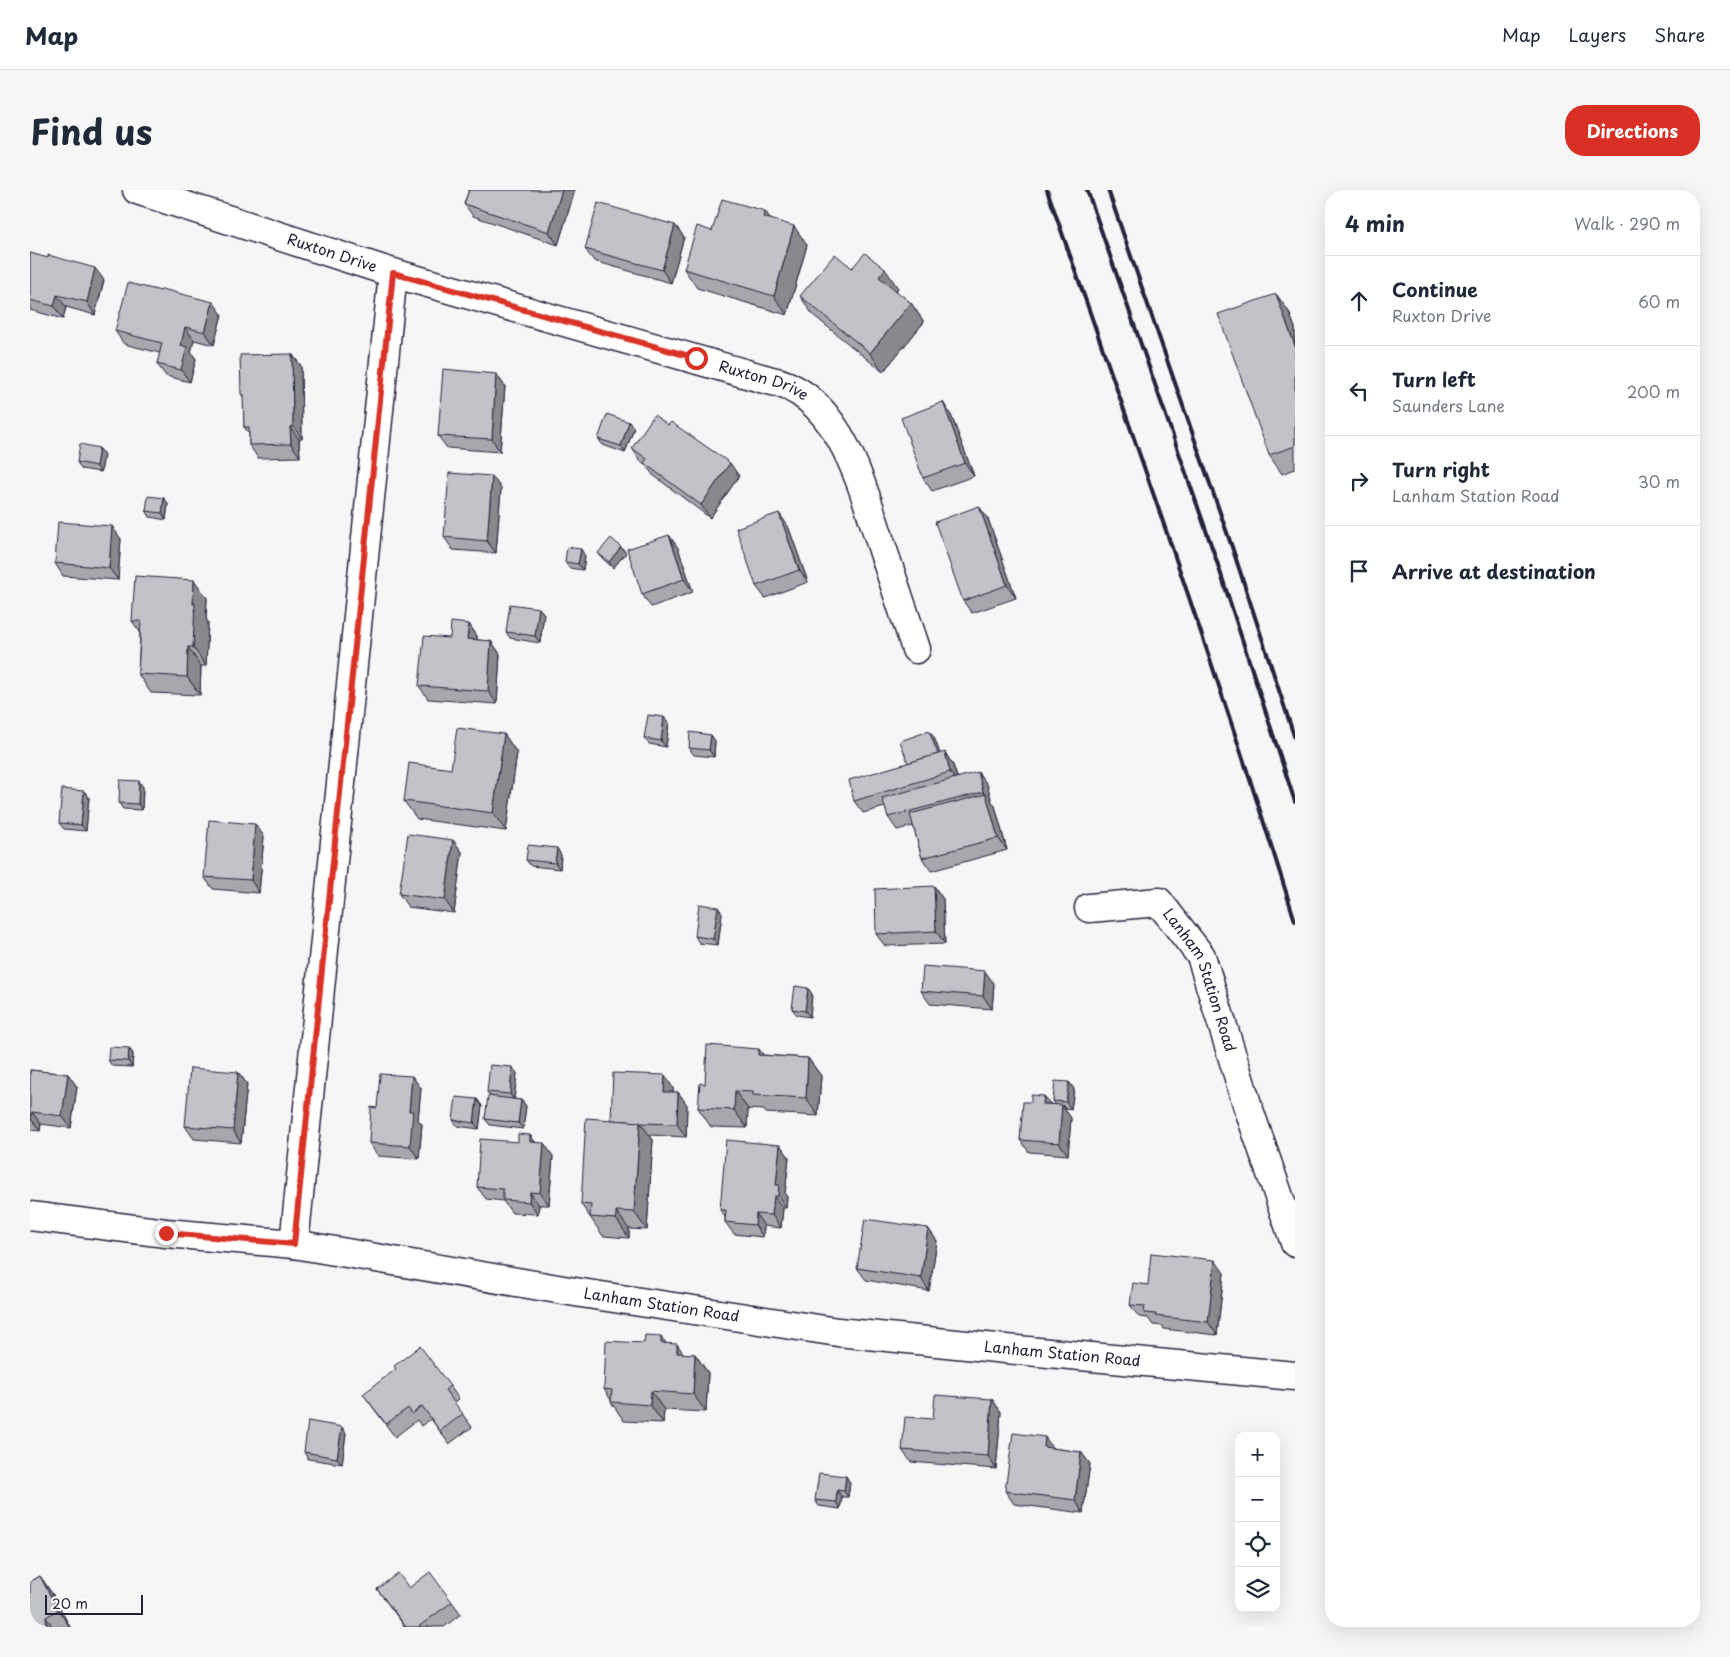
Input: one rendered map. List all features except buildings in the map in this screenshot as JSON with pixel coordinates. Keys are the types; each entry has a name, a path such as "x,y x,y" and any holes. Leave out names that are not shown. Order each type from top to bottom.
{"street":[{"name":"Ruxton Drive","path":"137,190 393,273 768,380 781,382 795,389 813,402 832,426 857,470 916,649"},
{"path":"294,1244 393,273"},
{"name":"Lanham Station Road","path":"1089,908 1159,902 1201,956 1248,1107 1295,1243"},
{"name":"Lanham Station Road","path":"30,1216 166,1233 294,1244 581,1293 838,1332 1006,1350 1295,1376"}],"railway":[{"path":"1047,190 1206,646 1295,921"},
{"path":"1087,190 1215,556 1295,802"},
{"path":"1108,190 1233,550 1295,739"}],"route":[{"path":"166,1233 294,1244 393,273 696,358"}]}
